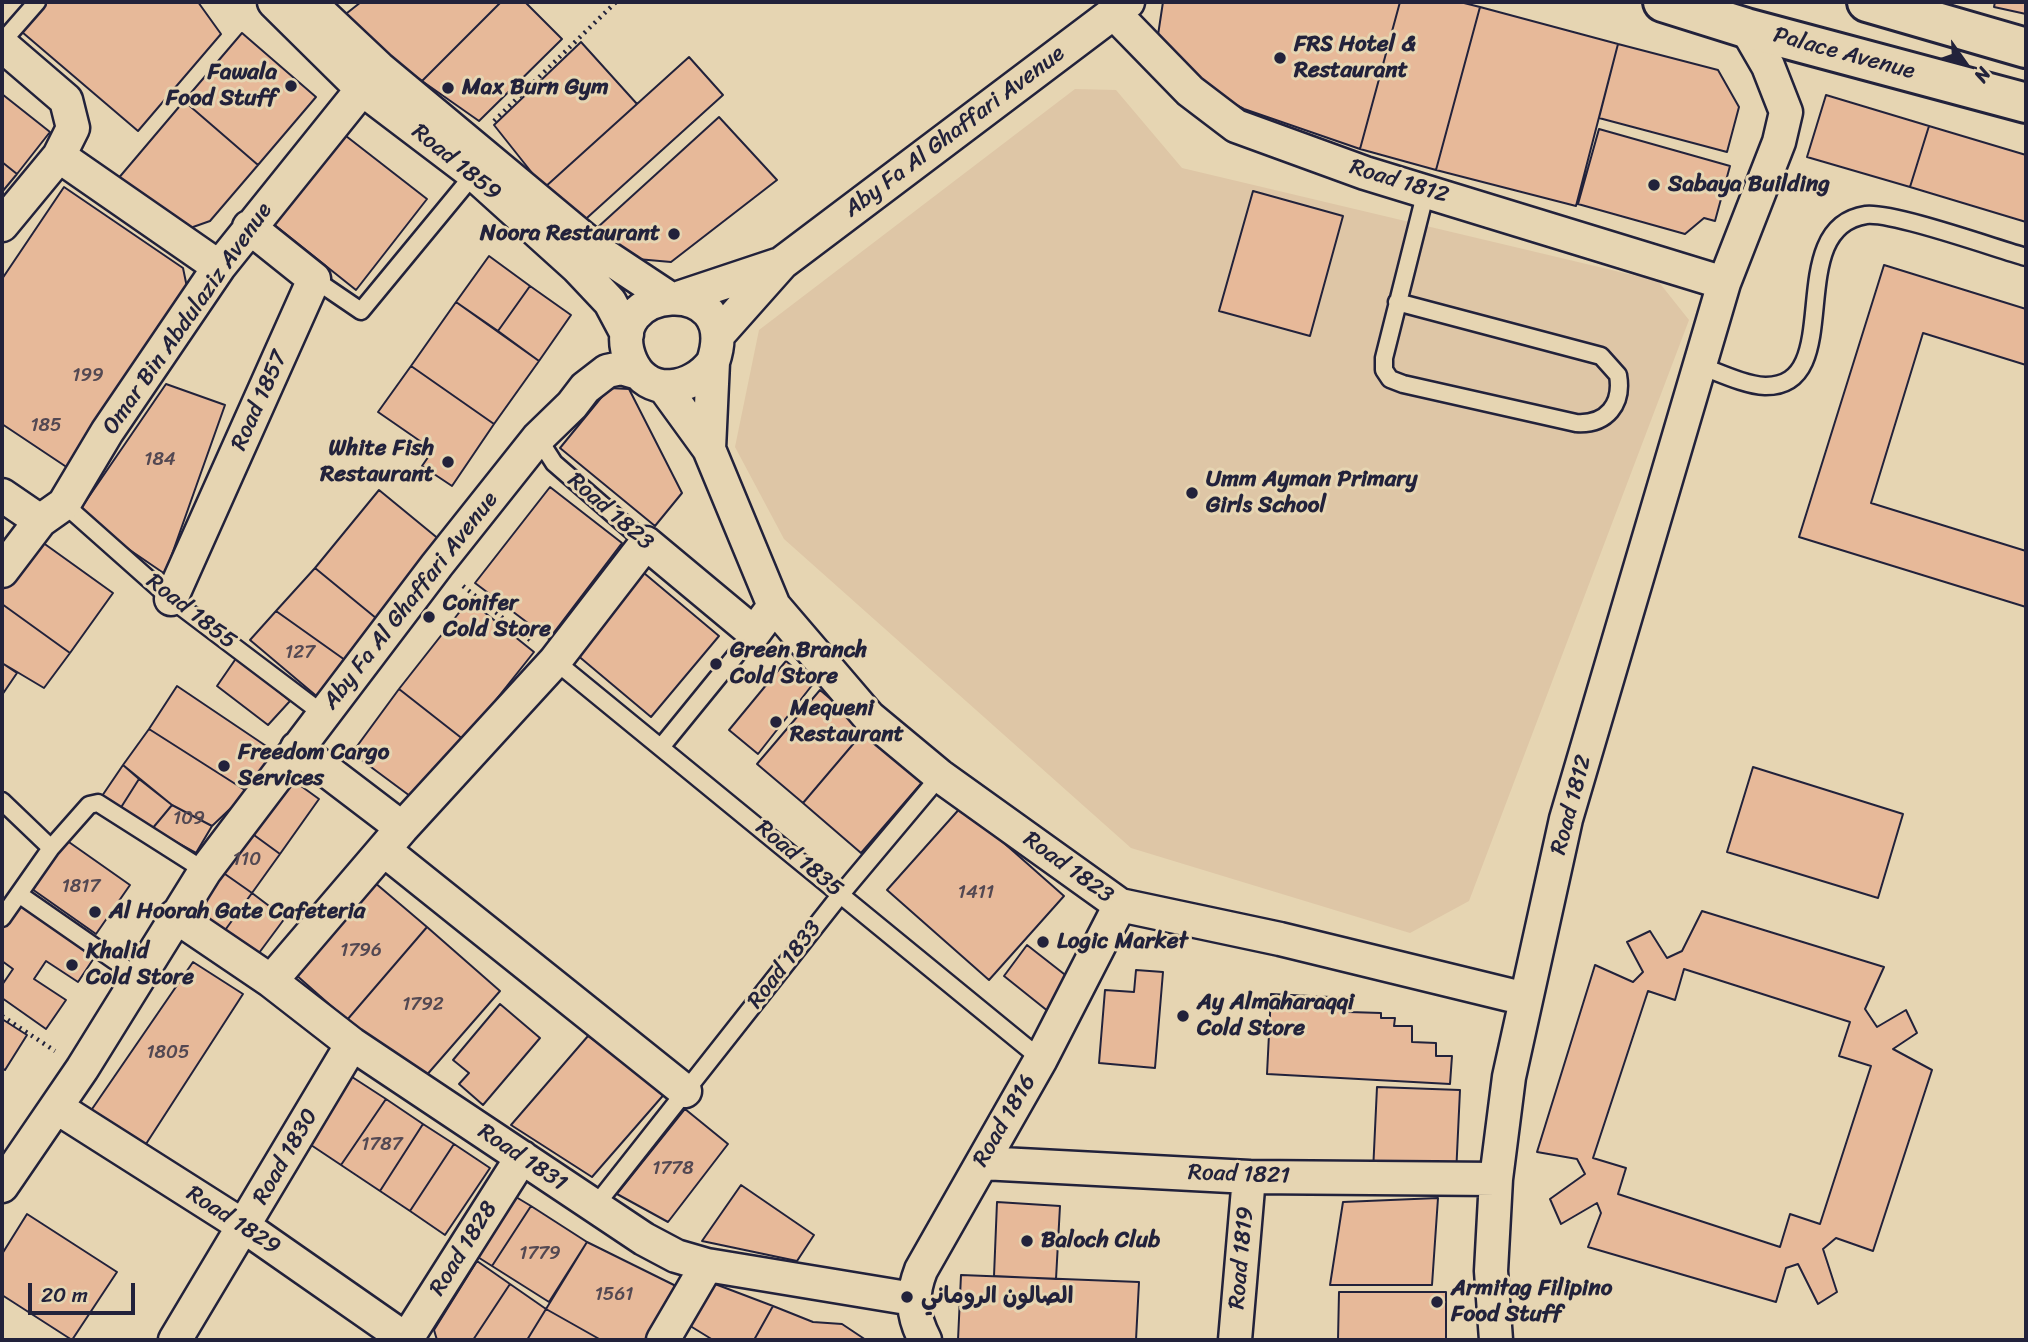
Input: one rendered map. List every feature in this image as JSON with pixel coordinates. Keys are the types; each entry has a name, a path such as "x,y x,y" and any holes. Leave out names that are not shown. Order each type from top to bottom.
{"main road":[{"name":"Palace Avenue","path":"1663,2 1746,29 2026,103"},
{"path":"1867,2 2026,48"}],"street":[{"name":"Road 1859","path":"302,7 370,78 578,267 610,302 627,334"},
{"name":"Road 1812","path":"1121,7 1190,91 1236,126 1365,173 1724,283"},
{"name":"Aby Fa Al Ghaffari Avenue","path":"715,349 782,263 1121,7"},
{"name":"Road 1812","path":"1496,1340 1491,1271 1496,1179 1509,1077 1566,818 1698,365 1724,283 1779,142 1786,112 1768,66 1746,29"},
{"path":"2,43 66,100 73,128 59,156 2,225"},
{"name":"Road 1859","path":"370,78 471,142 601,253 674,297"},
{"name":"Omar Bin Abdulaziz Avenue","path":"2,571 52,512 219,267 370,78"},
{"path":"59,156 219,267"},
{"path":"249,227 314,279"},
{"name":"Aby Fa Al Ghaffari Avenue","path":"674,297 782,263"},
{"name":"Road 1857","path":"171,599 314,279"},
{"path":"709,449 715,349 706,310 674,297 641,309 627,334 627,348 651,380 693,383 715,349"},
{"name":"Aby Fa Al Ghaffari Avenue","path":"2,1186 82,1069 175,916 205,872 437,565 538,438 597,377 621,368 651,380"},
{"name":"Road 1823","path":"651,380 709,449 774,606 869,717 940,776 1121,905 1280,939 1526,999"},
{"name":"Road 1855","path":"2,495 52,512"},
{"path":"271,981 393,839 555,661 646,543"},
{"name":"Road 1823","path":"646,543 754,633"},
{"path":"754,633 774,606"},
{"path":"297,748 393,839 685,1091"},
{"name":"Road 1816","path":"913,1299 920,1270 1041,1059 1121,905"},
{"name":"Road 1831","path":"175,916 271,981 352,1044 644,1239 676,1255 707,1265 913,1299"},
{"name":"Road 1830","path":"175,1340 352,1044"},
{"name":"Road 1829","path":"56,1107 245,1227 406,1340"},
{"name":"Road 1828","path":"406,1340 522,1157"},
{"name":"Road 1821","path":"982,1163 1249,1177 1496,1179"},
{"name":"Road 1819","path":"1235,1340 1249,1177"},
{"path":"663,1340 707,1265"},
{"path":"913,1299 914,1313 925,1340"}],"lane":[{"path":"2,43 37,2"},
{"path":"314,279 361,311 474,174"},
{"path":"1397,302 1601,356 1618,374 1618,400 1612,412 1601,420 1589,424 1576,423 1390,379 1384,370 1397,302 1426,191"},
{"path":"1698,365 1764,386 1790,377 1807,356 1823,247 1841,225 1853,219 1882,215 2026,257"},
{"name":"Road 1823","path":"538,438 554,463 646,543"},
{"name":"Road 1855","path":"52,512 323,714"},
{"path":"662,746 754,633"},
{"name":"Road 1835","path":"555,661 1041,1059"},
{"name":"Road 1833","path":"595,1206 841,894 940,776"},
{"path":"2,801 51,848"},
{"path":"2,918 51,848 89,805 98,803 205,872"},
{"path":"20,895 138,977"}],"path":[{"name":"Road 1859","path":"471,142 616,2"},
{"path":"437,565 555,661"},
{"path":"2,1016 82,1069"}],"shaded area":[{"name":"Umm Ayman Primary Girls School","path":"1075,89 1116,90 1182,168 1658,281 1689,320 1469,901 1410,933 1131,848 784,539 735,447 759,330"}],"building":[{"path":"47,2 198,2 221,34 138,131 22,32"},
{"path":"361,2 501,2 422,81 345,25 347,13"},
{"path":"501,2 525,2 562,39 479,121 422,81"},
{"name":"FRS Hotel & Restaurant","path":"1163,2 1400,2 1360,149 1244,109 1191,81 1158,35"},
{"path":"1400,2 1460,2 1480,7 1436,170 1360,149"},
{"path":"1995,2 2026,2 2026,14 1994,7"},
{"path":"1480,7 1618,44 1576,206 1436,170"},
{"path":"242,33 316,97 258,165 184,101"},
{"path":"581,42 637,104 544,188 494,125"},
{"path":"1618,44 1718,70 1739,107 1727,152 1599,118"},
{"path":"689,57 723,95 578,226 544,188"},
{"path":"2,94 50,132 17,174 2,162"},
{"path":"1826,95 1929,126 1910,187 1807,157"},
{"path":"184,101 258,165 210,221 179,232 117,180"},
{"path":"719,117 777,180 671,262 626,258 598,227"},
{"path":"1929,126 2026,155 2026,222 1910,187"},
{"path":"337,129 427,199 356,290 267,219"},
{"name":"Sabaya Building","path":"1599,129 1730,166 1715,221 1704,218 1685,234 1578,204"},
{"path":"2,162 17,174 2,192"},
{"path":"64,187 183,268 189,297 71,470 2,424 2,279"},
{"path":"1253,191 1343,216 1310,336 1219,311"},
{"path":"489,256 530,286 498,331 456,302"},
{"path":"1884,265 2026,309 2026,365 1923,333 1871,503 2026,551 2026,607 1799,537"},
{"path":"530,286 571,315 539,361 498,331"},
{"path":"456,302 539,361 494,424 411,366"},
{"path":"411,366 494,424 452,486 422,466 433,450 378,412"},
{"path":"166,384 225,405 165,574 77,514"},
{"path":"609,388 629,389 682,493 655,526 560,448"},
{"path":"550,487 622,543 549,639 475,583"},
{"path":"379,490 446,545 382,623 315,568"},
{"path":"35,537 113,593 70,653 2,604 2,583"},
{"path":"315,568 382,623 352,665 276,611"},
{"path":"638,568 719,636 651,717 570,649"},
{"path":"469,600 534,652 464,740 399,689"},
{"path":"2,604 70,653 44,688 2,663"},
{"path":"276,611 352,665 320,699 250,640"},
{"path":"237,657 290,701 268,725 217,686"},
{"path":"786,661 813,684 758,754 729,730"},
{"path":"2,663 17,673 2,695"},
{"path":"177,686 278,754 248,792 149,729"},
{"path":"399,689 464,740 410,796 352,753"},
{"path":"820,690 866,729 803,803 757,764"},
{"path":"149,729 248,792 212,826 172,805 123,765"},
{"path":"866,729 925,779 861,853 803,803"},
{"path":"123,765 139,779 120,809 102,796"},
{"path":"1753,767 1903,814 1878,898 1727,852"},
{"path":"283,773 319,799 280,854 243,827"},
{"path":"139,779 172,805 152,829 120,809"},
{"path":"172,805 212,826 196,853 152,829"},
{"path":"962,806 1064,896 989,980 887,890"},
{"path":"243,827 280,854 252,893 215,867"},
{"path":"66,840 130,885 96,934 32,889"},
{"path":"215,867 252,893 223,933 186,907"},
{"path":"374,882 427,927 347,1020 295,974"},
{"path":"252,893 285,918 256,957 223,933"},
{"path":"20,902 96,955 78,982 46,961 34,979 66,1000 46,1029 2,998 2,985 13,969 2,961 2,929"},
{"path":"1702,911 1884,967 1865,1009 1877,1027 1906,1010 1917,1033 1893,1049 1932,1070 1873,1251 1836,1238 1823,1249 1837,1292 1818,1304 1798,1264 1786,1268 1776,1302 1588,1247 1601,1213 1597,1203 1561,1224 1550,1199 1585,1174 1577,1159 1537,1152 1595,965 1633,982 1643,972 1627,942 1650,931 1667,958 1682,951","holes":["1684,969 1850,1022 1839,1056 1871,1066 1820,1224 1790,1214 1780,1247 1618,1194 1626,1168 1593,1158 1648,991 1675,1000"]},
{"path":"427,927 500,991 425,1077 347,1020"},
{"path":"1027,945 1073,981 1049,1012 1004,976"},
{"path":"193,962 243,994 146,1144 90,1112"},
{"path":"1136,970 1163,972 1155,1068 1099,1063 1105,990 1134,992"},
{"path":"1271,994 1350,998 1349,1012 1381,1013 1381,1018 1395,1018 1394,1026 1412,1026 1412,1042 1436,1043 1436,1056 1452,1056 1450,1084 1267,1074"},
{"path":"500,1004 540,1038 483,1105 459,1084 469,1073 453,1060"},
{"path":"2,1019 27,1035 5,1070 2,1068"},
{"path":"588,1036 667,1091 592,1177 511,1125"},
{"path":"349,1075 386,1099 341,1165 305,1141"},
{"path":"1377,1087 1460,1090 1456,1175 1373,1172"},
{"path":"386,1099 423,1124 380,1191 341,1165"},
{"path":"685,1109 728,1144 668,1222 617,1194"},
{"path":"423,1124 454,1144 410,1211 380,1191"},
{"path":"454,1144 490,1168 445,1235 410,1211"},
{"path":"741,1185 814,1235 797,1261 702,1241"},
{"path":"511,1194 531,1206 492,1266 473,1254"},
{"path":"1438,1198 1432,1285 1330,1285 1343,1202"},
{"name":"Baloch Club","path":"997,1202 1060,1206 1056,1279 994,1276"},
{"path":"531,1206 587,1242 549,1302 492,1266"},
{"path":"27,1214 117,1272 72,1340 2,1295 2,1254"},
{"path":"587,1242 678,1287 646,1340 601,1340 546,1309"},
{"path":"477,1261 510,1284 473,1340 437,1340 434,1330"},
{"path":"961,1275 1139,1282 1136,1340 958,1340"},
{"path":"510,1284 546,1309 527,1340 473,1340"},
{"path":"715,1284 773,1306 754,1340 713,1340 687,1324"},
{"path":"1339,1292 1446,1292 1446,1340 1338,1340"},
{"path":"773,1306 813,1322 842,1324 866,1340 754,1340"},
{"path":"546,1309 601,1340 527,1340"}],"place":[{"name":"FRS Hotel & Restaurant","path":"1280,58"},
{"name":"Fawala Food Stuff","path":"291,86"},
{"name":"Max Burn Gym","path":"448,88"},
{"name":"Sabaya Building","path":"1654,185"},
{"name":"Noora Restaurant","path":"674,234"},
{"name":"White Fish Restaurant","path":"448,462"},
{"name":"Umm Ayman Primary Girls School","path":"1192,493"},
{"name":"Conifer Cold Store","path":"429,617"},
{"name":"Green Branch Cold Store","path":"716,664"},
{"name":"Mequeni Restaurant","path":"776,722"},
{"name":"Freedom Cargo Services","path":"224,766"},
{"name":"Al Hoorah Gate Cafeteria","path":"95,912"},
{"name":"Logic Market","path":"1043,942"},
{"name":"Khalid Cold Store","path":"72,965"},
{"name":"Ay Almaharaqqi Cold Store","path":"1183,1016"},
{"name":"Baloch Club","path":"1027,1241"},
{"name":"الصالون الروماني","path":"907,1297"},
{"name":"Armitag Filipino Food Stuff","path":"1437,1302"}]}
